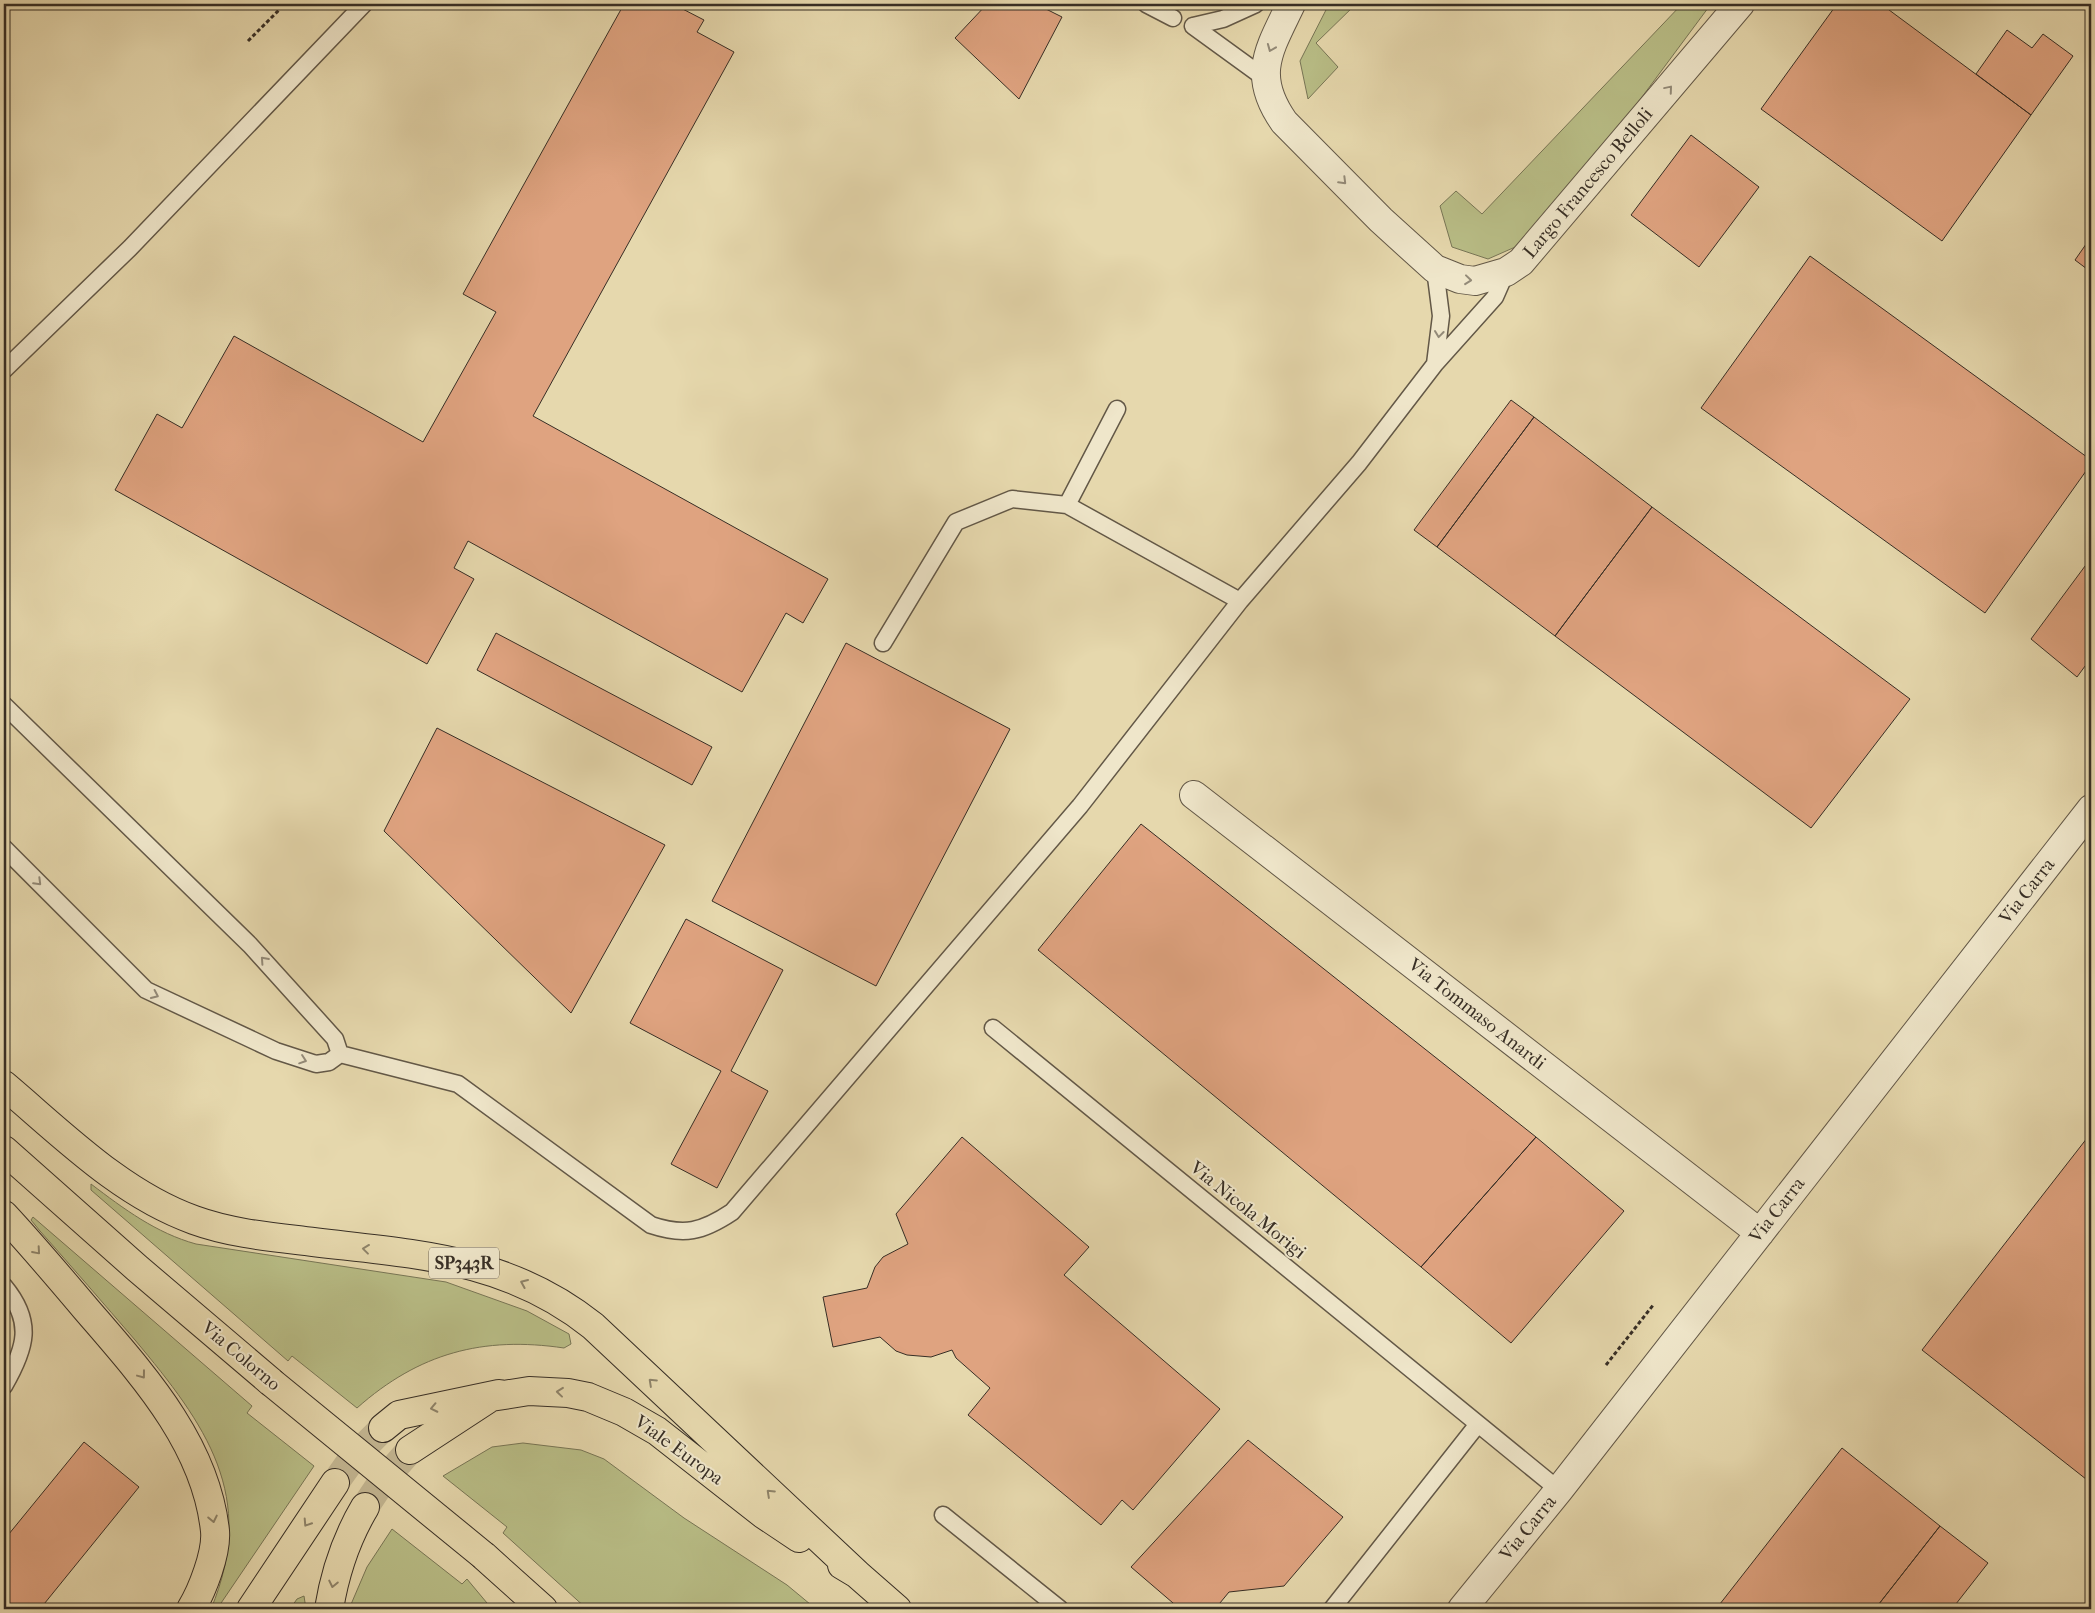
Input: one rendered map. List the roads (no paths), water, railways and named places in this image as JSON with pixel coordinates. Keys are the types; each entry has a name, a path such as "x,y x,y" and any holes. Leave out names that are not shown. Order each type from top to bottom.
{"main road":[{"name":"SP343R","path":"4,1085 126,1184 192,1219 240,1232 454,1261 504,1275 544,1292 593,1326 857,1574"},
{"name":"Via Colorno","path":"4,1150 137,1268 271,1382 484,1556 514,1583"},
{"path":"4,1215 129,1358 187,1440 205,1485 216,1532 209,1568 191,1609"},
{"name":"Viale Europa","path":"410,1450 431,1435 459,1420 484,1400 499,1394 529,1391 568,1393 594,1400 624,1412 657,1431 688,1453 763,1514 857,1574 897,1609"},
{"path":"383,1428 399,1415 499,1394"},
{"path":"251,1609 335,1483"},
{"path":"329,1609 335,1574 342,1554 365,1507"},
{"path":"514,1583 532,1609"},
{"path":"514,1583 543,1609"}],"street":[{"name":"Largo Francesco Belloli","path":"1291,4 1266,61 1266,79 1272,104 1284,122 1381,220 1435,269 1460,279 1475,281 1506,272 1521,262 1740,4"},
{"name":"Via Tommaso Anardi","path":"1194,795 1760,1233"},
{"name":"Via Carra","path":"1462,1609 1559,1490 2091,809"}],"lane":[{"path":"4,370 130,248 364,4"},
{"path":"1146,4 1173,18"},
{"path":"1256,4 1223,18 1193,26 1266,79"},
{"path":"1435,269 1441,316 1435,364"},
{"path":"340,1054 458,1084 651,1225 672,1232 690,1231 714,1224 732,1212 1080,806 1240,602 1359,463 1435,364 1496,297 1506,272"},
{"path":"1067,505 1117,409"},
{"path":"883,643 956,522 1012,499 1067,505 1240,602"},
{"path":"4,705 250,945 335,1038 340,1054"},
{"path":"4,848 146,990 276,1051 316,1064 329,1062 340,1054"},
{"name":"Via Nicola Morigi","path":"993,1028 1559,1490"},
{"path":"4,1286 21,1312 24,1327 18,1357 4,1386"},
{"path":"1332,1609 1478,1424"},
{"path":"943,1515 1060,1609"}],"tunnel":[{"path":"335,1483 352,1459 383,1428"},
{"path":"365,1507 381,1483 410,1450"}]}
